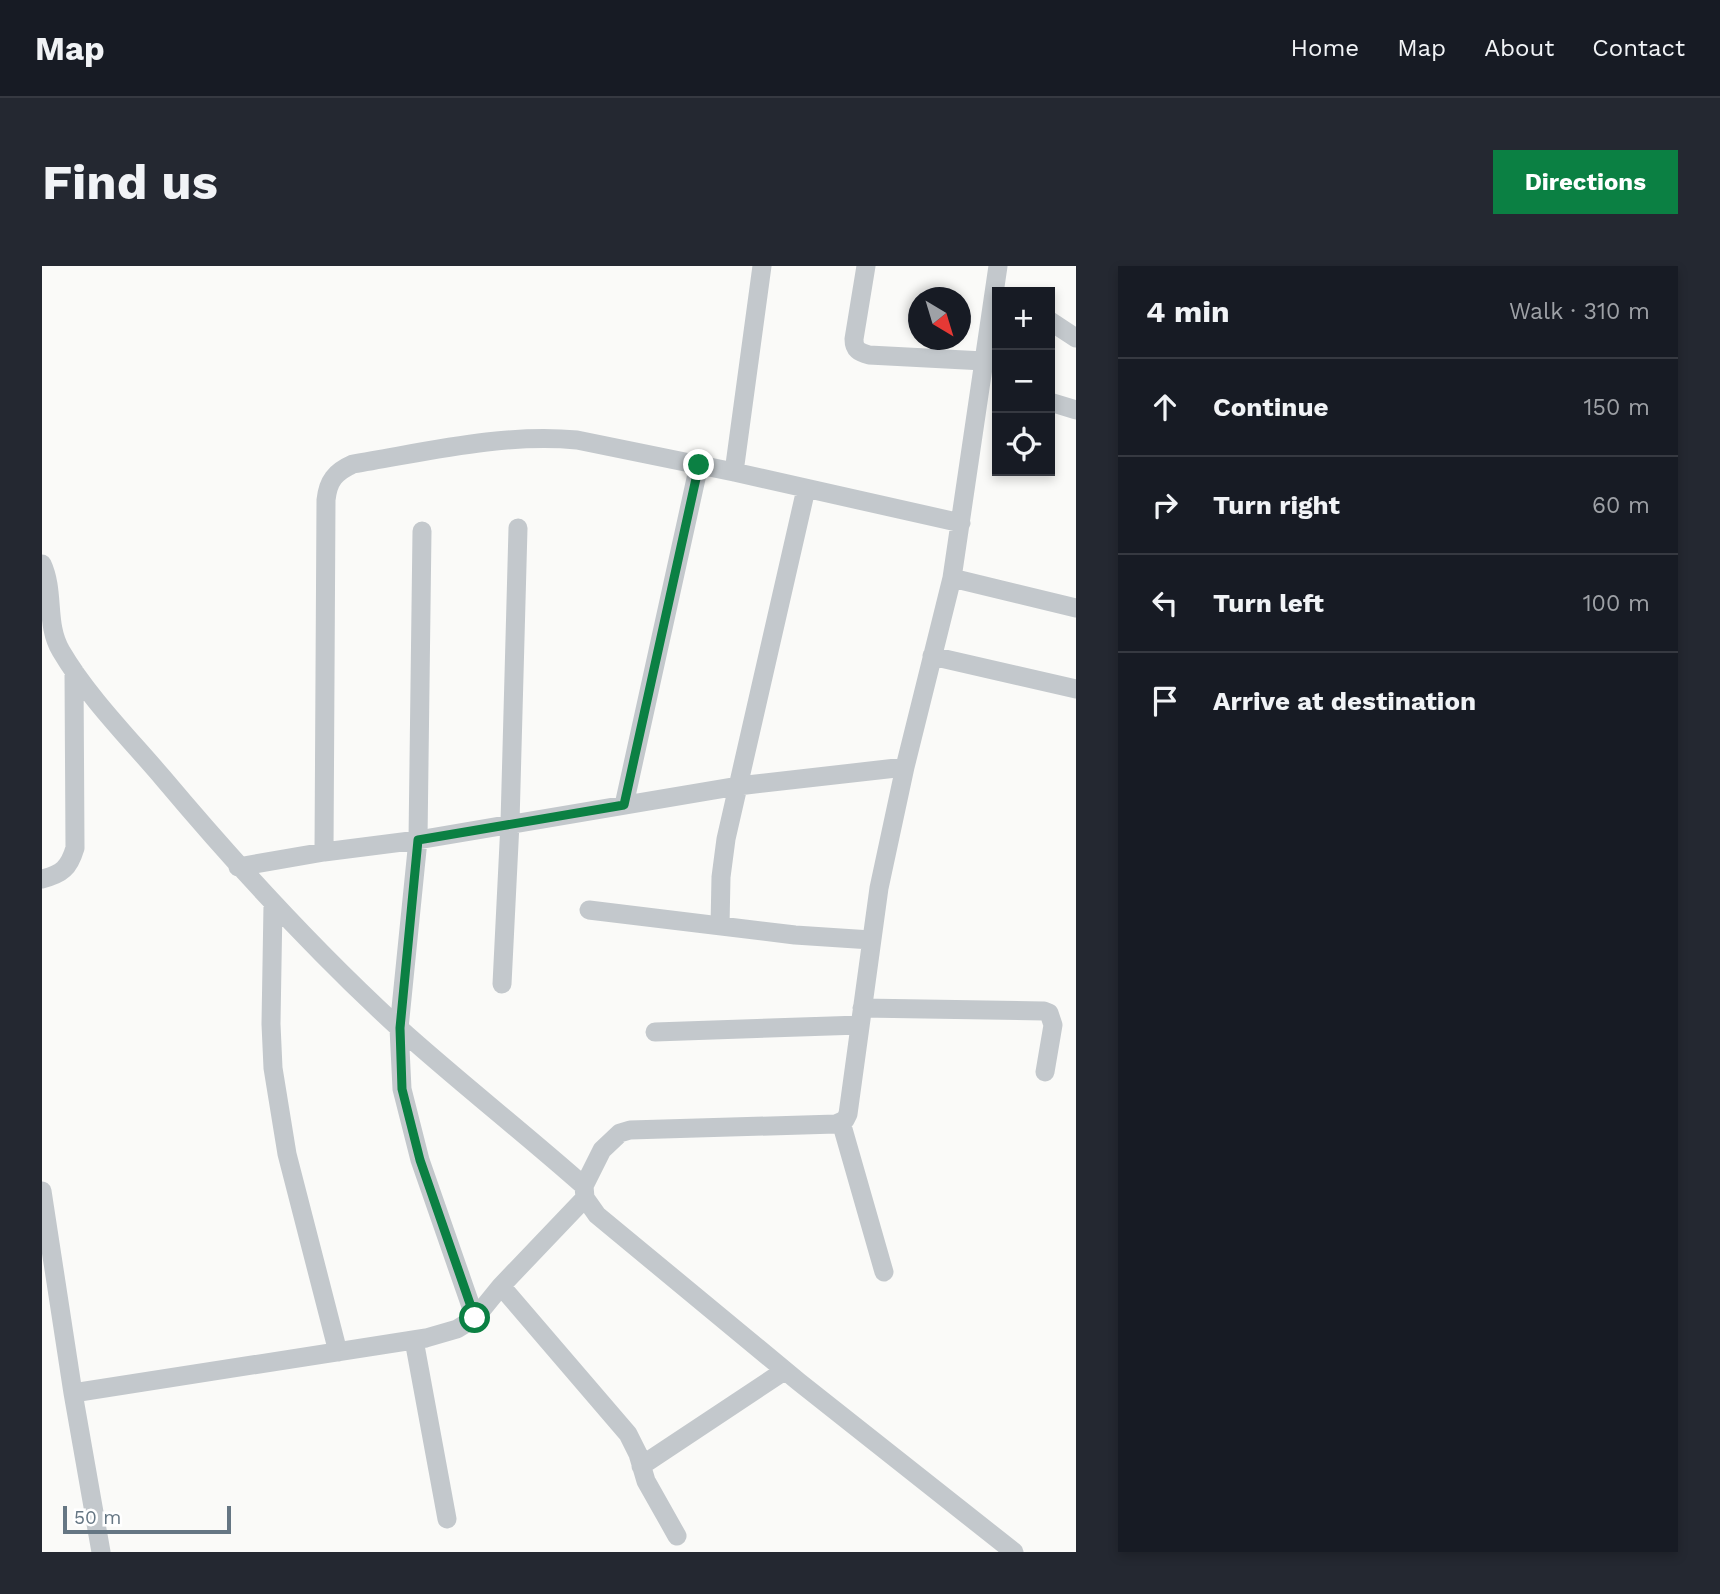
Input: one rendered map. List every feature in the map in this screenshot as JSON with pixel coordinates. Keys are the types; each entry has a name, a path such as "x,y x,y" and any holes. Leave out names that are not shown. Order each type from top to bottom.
{"street":[{"path":"734,472 762,266"},
{"path":"866,266 854,340 858,351 869,355 984,361"},
{"path":"996,287 998,266"},
{"path":"73,1393 415,1340 450,1331 475,1318 585,1192 602,1150 620,1133 630,1130 836,1124 848,1114 879,888 905,767 952,578 989,384 984,361 992,320"},
{"path":"1055,324 1076,338"},
{"path":"1055,404 1076,410"},
{"path":"324,852 326,500 333,475 353,464 517,438 577,440 961,523"},
{"path":"624,805 699,465"},
{"path":"720,926 722,863 806,489"},
{"path":"502,984 510,823 518,528"},
{"path":"422,531 418,840 400,1028 402,1089 420,1160 475,1318"},
{"path":"42,564 49,584 51,626 48,639 238,867 274,905 400,1028 585,1192 597,1215 784,1371 1014,1552"},
{"path":"952,578 1076,608"},
{"path":"932,656 1076,689"},
{"path":"42,879 58,875 67,868 75,848 74,671"},
{"path":"238,867 418,840 738,786 905,767"},
{"path":"274,905 272,1068 287,1154 338,1352"},
{"path":"589,910 871,940"},
{"path":"655,1031 861,1016 1044,1011 1049,1013 1054,1025 1045,1072"},
{"path":"841,1122 884,1272"},
{"path":"42,1191 47,1263 101,1552"},
{"path":"501,1286 628,1434 646,1481 677,1536"},
{"path":"415,1340 447,1519"},
{"path":"641,1466 784,1371"}],"route":[{"path":"475,1318 420,1160 402,1089 400,1028 418,840 624,805 699,465"}]}
